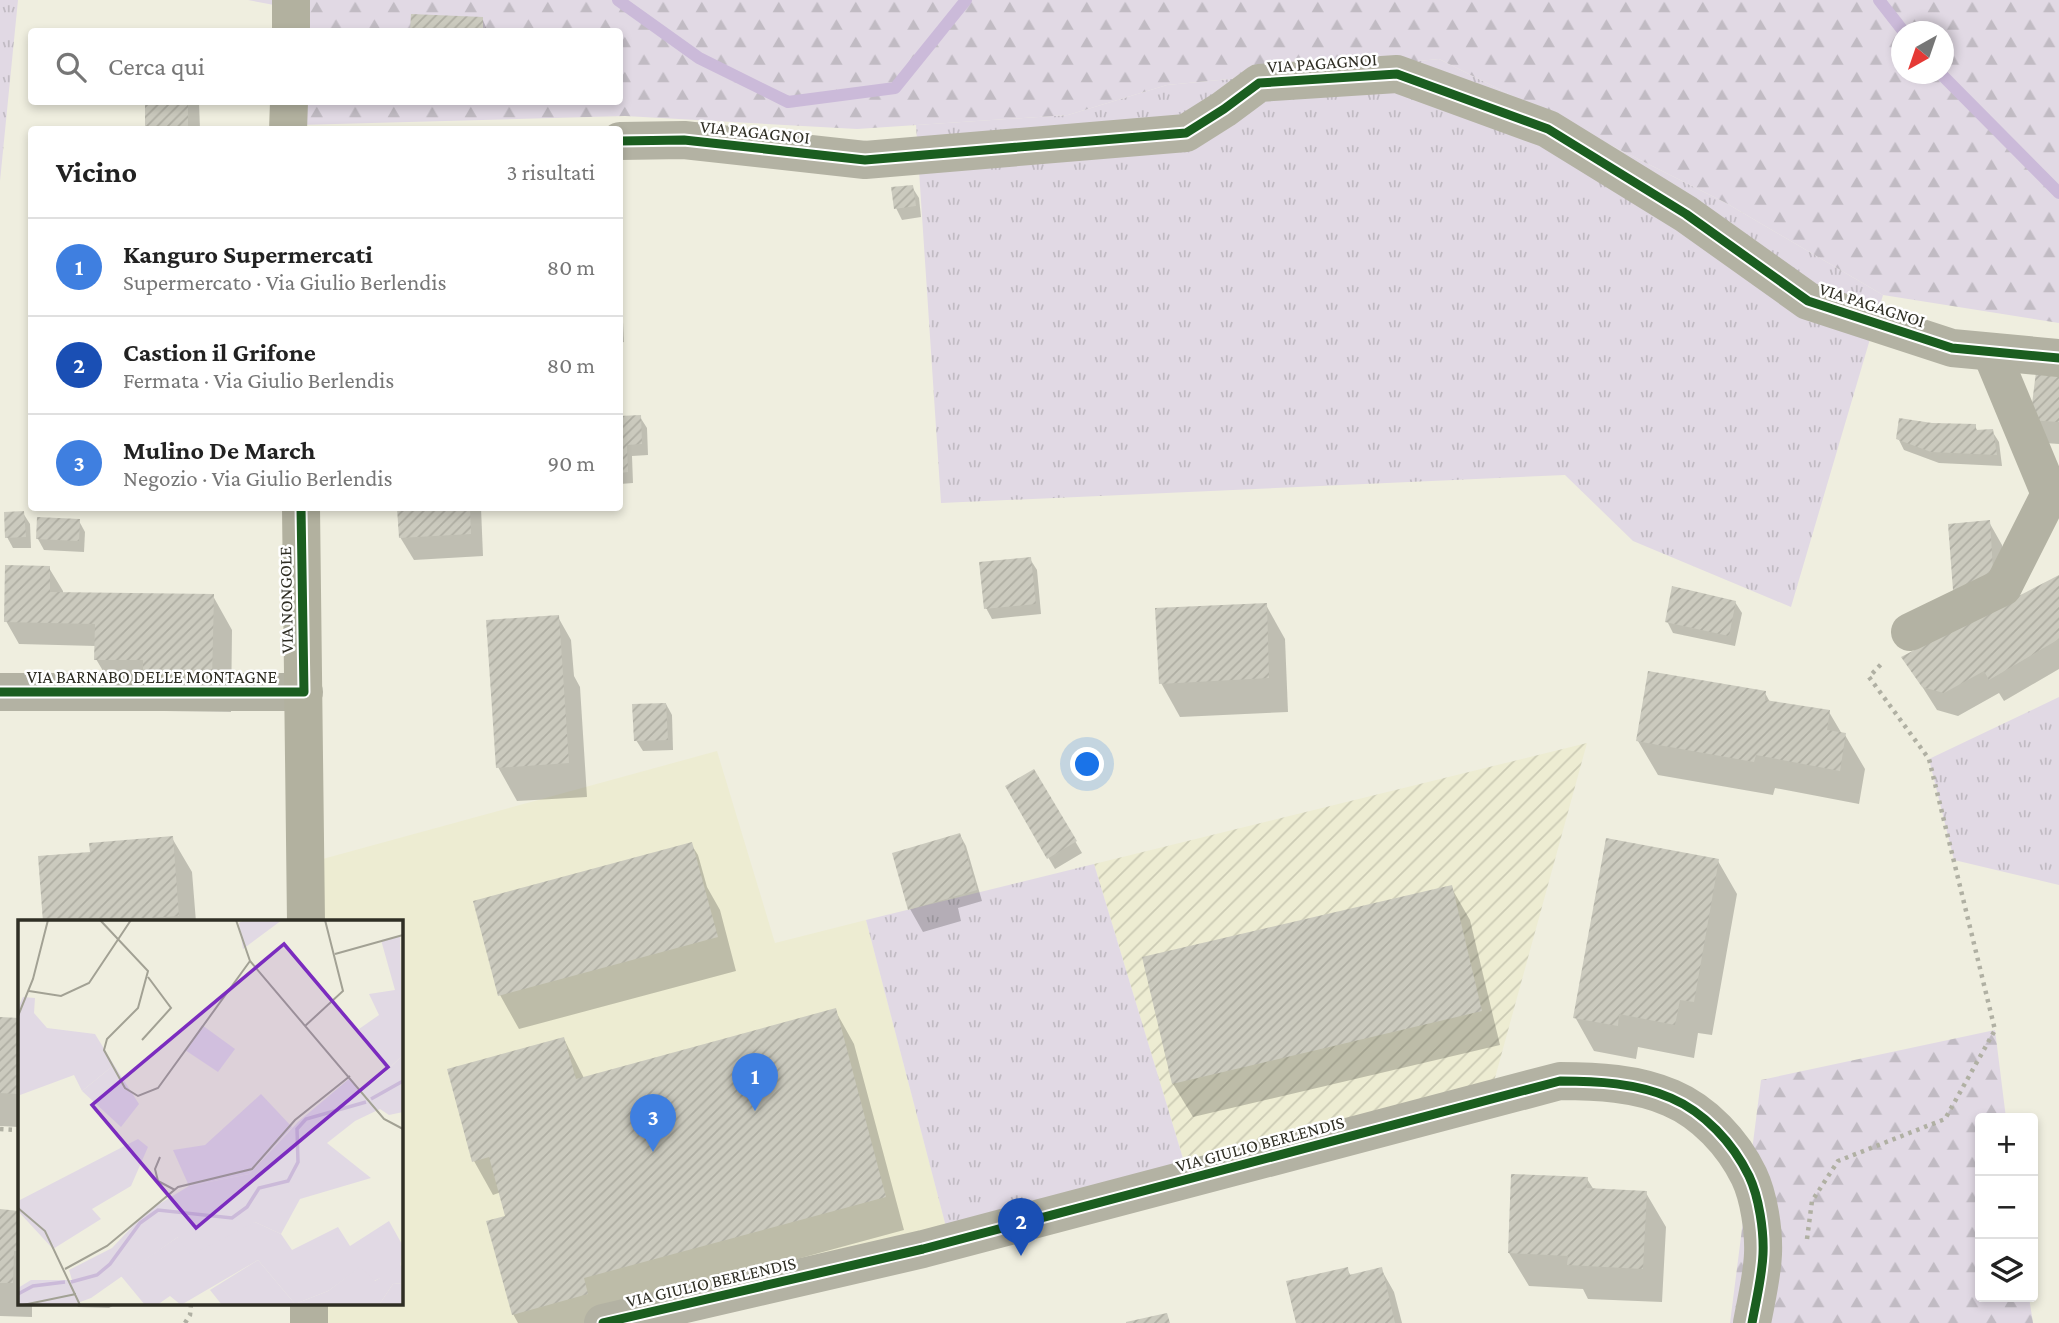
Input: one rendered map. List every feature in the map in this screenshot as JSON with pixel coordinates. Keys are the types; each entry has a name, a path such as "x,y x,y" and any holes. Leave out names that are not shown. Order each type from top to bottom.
{"street":[{"path":"290,28 291,0"},
{"name":"VIA PAGAGNOI","path":"623,141 684,140 865,160 1110,138 1186,134 1259,83 1397,74 1548,128 1686,214 1808,301 1952,348 2059,358"},
{"path":"288,126 289,105"},
{"path":"1910,632 2003,587 2050,494 1991,352"},
{"name":"VIA NONGOLE","path":"300,511 306,920"},
{"name":"VIA BARNABO DELLE MONTAGNE","path":"0,692 304,692"},
{"name":"VIA GIULIO BERLENDIS","path":"603,1323 923,1250 1560,1081 1600,1081 1670,1097 1701,1116 1726,1141 1749,1176 1761,1217 1763,1255 1752,1323"}],"path":[{"path":"1806,1241 1812,1200 1838,1161 1945,1119 1995,1030 1929,759 1870,677 1910,632"},
{"path":"0,1129 18,1130"},
{"path":"185,1323 190,1315 191,1306"}],"shaded area":[{"path":"1587,743 1490,1096 1188,1175 1094,864"},
{"path":"717,751 775,943 866,920 951,1246 662,1323 319,1323 319,1306 402,1306 402,920 320,920 319,860"}],"green space":[{"path":"0,0 18,0 0,181"},
{"path":"248,0 2059,0 2059,323 1883,295 1726,203 1439,59 1167,85 1068,115 857,129 625,116 298,125 298,105 623,105 623,28 301,28 301,10"},
{"path":"1439,59 1726,203 1883,295 1791,607 1633,541 1565,475 941,503 916,125 1068,115 1167,85"},
{"path":"2059,697 2059,885 1954,860 1929,759"},
{"path":"1094,864 1188,1175 951,1246 866,920"},
{"path":"1995,1030 2005,1113 1975,1113 1975,1302 2030,1302 2033,1323 1730,1323 1761,1080"}],"building":[{"path":"411,14 483,17 483,28 410,28"},
{"path":"145,105 188,105 188,126 145,126"},
{"path":"913,185 916,206 894,209 891,187"},
{"path":"2037,364 2059,366 2059,422 2030,420"},
{"path":"641,415 642,444 627,445 628,472 623,473 623,416"},
{"path":"1899,418 1932,423 1976,424 1976,430 1993,429 1997,455 1931,452 1896,439"},
{"path":"24,511 26,537 5,538 4,512"},
{"path":"397,511 470,511 471,534 399,538"},
{"path":"37,517 80,519 79,541 36,539"},
{"path":"1990,520 1994,587 1953,590 1948,524"},
{"path":"1031,557 1036,604 984,609 979,562"},
{"path":"5,565 50,566 50,592 214,594 212,679 143,678 143,660 94,660 95,624 4,622"},
{"path":"2059,575 2059,639 1989,680 1984,671 1944,693 1922,687 1901,657"},
{"path":"1672,586 1736,601 1729,636 1665,622"},
{"path":"1267,603 1269,678 1159,684 1155,608"},
{"path":"559,615 569,763 496,768 486,620"},
{"path":"1648,671 1766,691 1765,700 1830,710 1827,730 1846,733 1840,771 1756,755 1754,762 1636,741"},
{"path":"666,703 668,740 634,741 632,704"},
{"path":"1034,769 1077,841 1047,859 1005,786"},
{"path":"960,833 977,890 908,910 892,853"},
{"path":"173,836 179,916 120,920 43,920 38,856 90,852 89,843"},
{"path":"1606,838 1719,859 1694,1002 1680,1000 1675,1025 1619,1014 1618,1026 1573,1018"},
{"path":"692,842 718,937 498,996 473,901"},
{"path":"1452,885 1482,1011 1172,1084 1142,957"},
{"path":"836,1008 886,1197 584,1278 588,1294 512,1315 486,1221 505,1216 489,1157 472,1162 447,1069 564,1037 576,1079"},
{"path":"0,1017 18,1018 18,1094 0,1093"},
{"path":"1511,1174 1588,1177 1587,1188 1647,1191 1643,1269 1567,1265 1568,1256 1508,1253"},
{"path":"0,1209 18,1211 18,1251 14,1251 13,1283 0,1283"},
{"path":"1348,1267 1349,1275 1382,1267 1395,1323 1296,1323 1286,1281"},
{"path":"1167,1313 1170,1323 1126,1323 1126,1322"}],"waterway":[{"path":"618,0 699,58 788,102 895,88 966,0"},
{"path":"1879,0 1895,21"},
{"path":"1951,84 2059,193"}],"cycle path":[{"path":"623,141 684,140 865,160 1186,133 1259,83 1397,74 1548,129 1686,214 1808,301 1952,348 2059,358"},
{"path":"0,692 304,692 301,511"},
{"path":"603,1323 923,1249 1560,1081 1616,1084 1671,1098 1706,1120 1735,1152 1756,1194 1762,1225 1762,1263 1752,1323"}],"place":[{"name":"Kanguro Supermercati","path":"755,1111"},
{"name":"Mulino De March","path":"653,1152"},
{"name":"Castion il Grifone","path":"1021,1256"}]}
